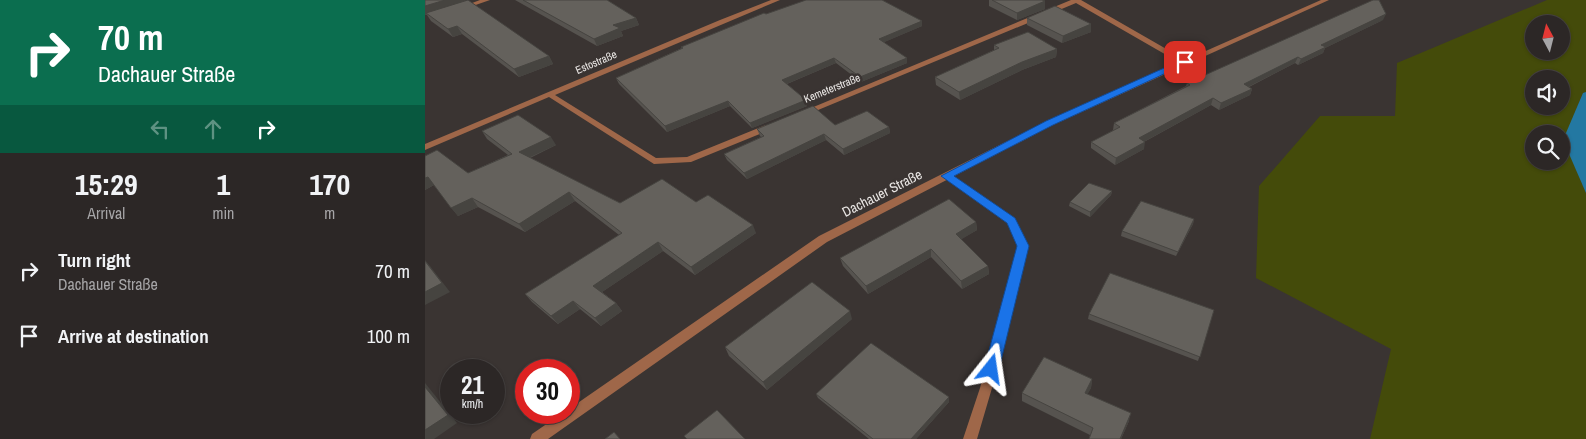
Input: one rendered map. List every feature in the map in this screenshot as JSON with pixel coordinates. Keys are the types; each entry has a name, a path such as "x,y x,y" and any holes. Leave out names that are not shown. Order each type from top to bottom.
{"street":[{"path":"458,9 487,0"},
{"name":"Estostraße","path":"425,147 777,0"},
{"path":"1076,0 1185,62"},
{"name":"Kemeterstraße","path":"797,115 1076,0"},
{"name":"Dachauer Straße","path":"537,439 823,239 1050,123 1326,0"},
{"path":"549,94 654,161 688,160 778,123"},
{"path":"947,176 1011,220 1023,246 986,388 970,439"}],"green space":[{"path":"1547,0 1586,0 1586,92 1583,93 1570,125 1525,125 1525,170 1570,170 1570,154 1586,193 1586,439 1370,439 1391,349 1256,278 1259,186 1320,116 1395,116 1397,63"}],"water":[{"path":"1586,92 1586,193 1570,156 1569,125 1583,93"}],"building":[{"path":"425,0 445,0 425,6"},
{"path":"468,0 549,56 514,69 457,26 448,29 426,13"},
{"path":"523,0 607,0 636,18 613,25 620,28 594,39"},
{"path":"806,0 882,0 922,21 879,39 907,58 860,77 834,58 782,80 806,100 750,123 728,101 665,126 616,78 683,48 681,47 764,13 766,14"},
{"path":"992,0 1042,0 1045,1 1017,13"},
{"path":"1373,0 1379,0 1386,14 1321,45 1326,47 1301,59 1298,57 1244,84 1252,89 1221,103 1213,98 1139,138 1145,142 1116,158 1091,142 1120,127 1114,123 1190,85 1187,83"},
{"path":"1055,6 1091,24 1063,36 1027,18"},
{"path":"1028,32 1057,49 1022,62 959,92 935,77 999,48 994,45"},
{"path":"813,106 835,125 867,111 889,127 843,149 824,134 744,173 724,154 764,136 757,129"},
{"path":"518,115 551,137 519,152 620,203 662,179 696,202 708,195 753,225 691,267 658,242 593,286 616,303 595,318 573,301 551,316 525,294 622,233 569,192 519,224 472,198 451,208 428,177 425,178 425,156 437,150 468,173 512,154 482,131"},
{"path":"1089,183 1112,191 1090,212 1070,202"},
{"path":"949,199 976,222 956,234 988,266 961,281 931,249 866,286 840,258"},
{"path":"1141,201 1194,219 1178,252 1122,231"},
{"path":"425,261 442,283 425,292"},
{"path":"1110,273 1214,310 1200,357 1089,314"},
{"path":"812,282 850,311 763,382 725,347"},
{"path":"871,343 949,397 911,439 873,439 816,394"},
{"path":"1044,357 1092,379 1085,393 1131,413 1120,439 1089,439 1093,428 1022,393"},
{"path":"425,387 440,405 440,420 425,430"},
{"path":"717,410 745,439 687,439 684,436"},
{"path":"614,432 620,439 605,439"}],"route":[{"path":"991,369 1023,246 1011,220 947,176 1050,123 1185,62"}]}
